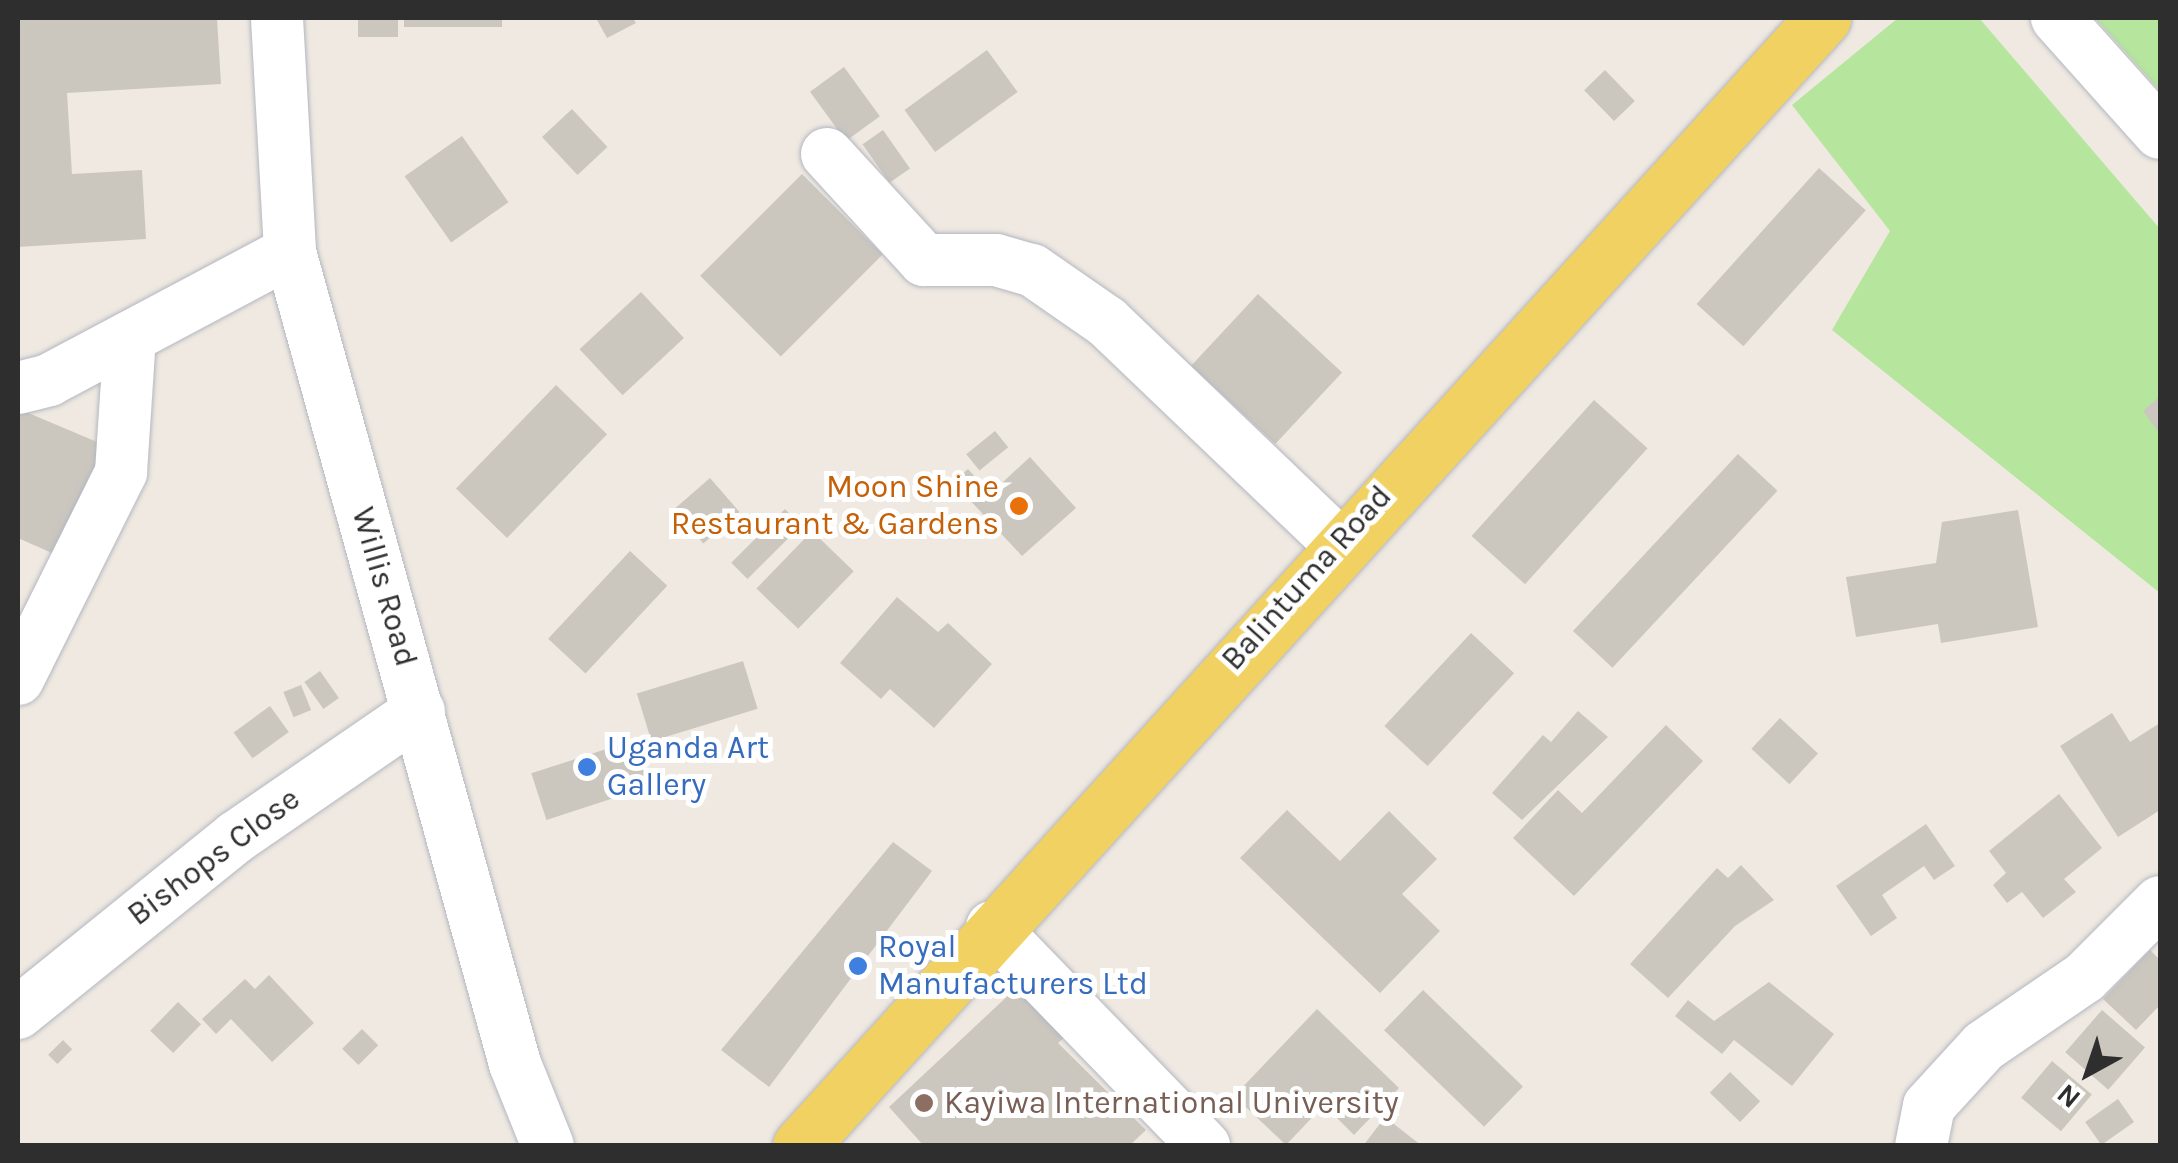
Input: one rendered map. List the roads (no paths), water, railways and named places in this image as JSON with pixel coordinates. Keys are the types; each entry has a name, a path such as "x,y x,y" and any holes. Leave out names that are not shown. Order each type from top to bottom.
{"main road":[{"name":"Balintuma Road","path":"800,1146 1338,544 1823,18"}],"street":[{"name":"Willis Road","path":"277,18 290,252 515,1064 548,1146"},
{"path":"2057,18 2160,133"},
{"path":"827,154 924,260 996,260 1032,270 1107,322 1338,544"},
{"path":"18,388 50,380 290,252"},
{"path":"18,678 121,472 130,338"},
{"name":"Bishops Close","path":"18,1013 182,878 419,711"},
{"path":"1921,1146 1929,1106 1984,1046 2085,977 2160,902"},
{"path":"992,927 1204,1146"}],"place":[{"name":"Moon Shine Restaurant & Gardens","path":"1019,506"},
{"name":"Uganda Art Gallery","path":"587,767"},
{"name":"Royal Manufacturers Ltd","path":"858,966"},
{"name":"Kayiwa International University","path":"924,1103"}]}
